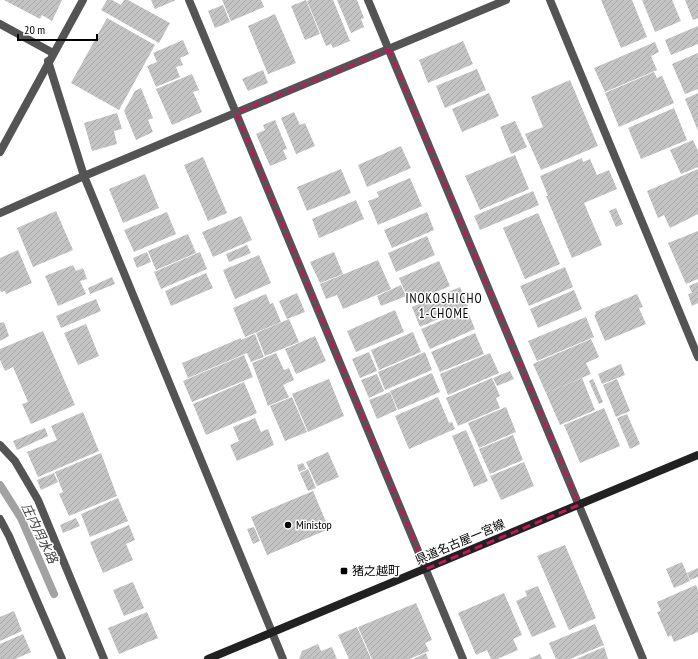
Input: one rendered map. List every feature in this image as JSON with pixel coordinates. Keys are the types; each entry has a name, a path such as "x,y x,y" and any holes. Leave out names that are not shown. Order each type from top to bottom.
{"main road":[{"name":"県道名古屋一宮線","path":"208,659 698,455"}],"street":[{"path":"0,152 48,61 83,0"},
{"path":"189,0 463,659"},
{"path":"368,0 643,659"},
{"path":"0,213 236,112 389,50 506,0"},
{"path":"550,0 698,357"},
{"path":"0,24 53,53"},
{"path":"48,61 84,176 283,659"},
{"path":"0,445 15,461 38,500 104,659"},
{"path":"0,519 9,536 62,659"}],"highlighted area":[{"path":"389,50 579,505 426,569 236,113"}],"building":[{"path":"4,0 62,0 52,21 42,15 40,19"},
{"path":"107,0 112,0 121,5 124,0 128,0 170,23 159,43 101,10"},
{"path":"151,0 176,0 155,9"},
{"path":"222,0 261,0 264,7 231,21"},
{"path":"306,0 320,34 305,40 291,6"},
{"path":"333,0 350,41 333,48 331,44 326,46 307,1"},
{"path":"337,0 357,0 364,18 361,19 364,27 351,33"},
{"path":"601,0 632,0 647,37 621,48"},
{"path":"642,0 672,0 681,21 655,32"},
{"path":"685,0 698,0 698,18 693,20"},
{"path":"223,5 230,22 215,28 208,11"},
{"path":"275,14 296,63 268,74 248,26"},
{"path":"107,18 155,45 119,110 71,83"},
{"path":"698,26 698,44 671,55 665,40"},
{"path":"183,40 189,54 180,58 183,65 176,67 180,77 156,87 147,66 157,62 153,53"},
{"path":"463,41 473,64 428,83 419,60"},
{"path":"655,42 659,52 651,56 657,70 605,92 594,68"},
{"path":"698,53 698,89 685,94 672,64"},
{"path":"477,69 486,90 445,108 436,86"},
{"path":"263,70 268,83 248,91 242,79"},
{"path":"654,72 657,78 662,76 674,103 619,127 605,93"},
{"path":"192,74 199,90 193,92 202,112 172,125 156,89"},
{"path":"570,80 598,146 541,170 525,134 543,127 531,97"},
{"path":"141,88 153,118 148,120 153,132 136,140 124,111 135,91"},
{"path":"489,93 499,116 462,132 452,109"},
{"path":"698,93 698,131 685,99"},
{"path":"674,108 687,140 641,159 628,128"},
{"path":"294,112 300,125 305,123 315,146 296,154 281,118"},
{"path":"117,113 122,129 114,131 117,144 92,151 84,123"},
{"path":"275,120 287,149 283,150 287,159 270,166 256,134 265,130 263,125"},
{"path":"515,121 527,147 511,154 500,127"},
{"path":"693,140 698,151 698,167 681,174 670,150"},
{"path":"401,146 411,168 367,187 358,165"},
{"path":"515,155 529,189 480,210 465,176"},
{"path":"203,157 227,213 208,221 184,165"},
{"path":"582,158 583,162 590,159 597,175 609,170 617,189 584,203 602,245 572,258 546,196 548,196 540,176"},
{"path":"341,169 351,193 307,211 297,187"},
{"path":"698,169 698,214 670,228 664,215 658,218 647,191"},
{"path":"145,174 159,208 123,223 109,189"},
{"path":"410,178 422,206 378,225 368,201 379,197 377,192"},
{"path":"533,191 539,205 480,230 474,216"},
{"path":"356,200 364,219 319,238 312,219"},
{"path":"616,208 623,224 616,227 609,211"},
{"path":"56,211 73,250 33,267 17,228"},
{"path":"167,212 176,234 134,252 124,230"},
{"path":"427,212 434,230 392,248 384,230"},
{"path":"538,213 560,264 525,279 503,228"},
{"path":"241,216 252,240 213,257 202,232"},
{"path":"698,231 698,279 686,284 668,243"},
{"path":"188,234 196,253 156,270 148,251"},
{"path":"427,236 435,255 396,272 388,253"},
{"path":"247,245 251,253 229,262 226,254"},
{"path":"18,250 32,283 6,294 5,291 1,292 0,290 0,258"},
{"path":"147,252 151,262 137,268 133,258"},
{"path":"200,252 207,269 161,289 154,272"},
{"path":"334,252 343,274 320,283 310,262"},
{"path":"259,255 271,283 235,299 223,270"},
{"path":"378,260 391,289 343,309 337,295 326,299 320,284"},
{"path":"439,261 450,286 410,303 399,278"},
{"path":"73,265 76,271 83,268 87,279 80,281 86,294 58,306 45,276"},
{"path":"565,267 573,287 529,306 520,286"},
{"path":"206,273 213,288 171,306 165,291"},
{"path":"112,277 115,284 90,294 88,288"},
{"path":"698,282 698,303 692,306 688,294 692,293 689,286"},
{"path":"401,285 406,296 381,306 377,296"},
{"path":"460,287 468,306 420,327 412,307"},
{"path":"574,290 582,309 538,328 530,309"},
{"path":"297,293 305,312 287,319 279,301"},
{"path":"266,294 270,304 273,303 281,322 245,337 233,308"},
{"path":"637,294 643,307 639,308 646,324 605,341 594,315 596,314 595,312"},
{"path":"96,299 101,311 61,328 56,316"},
{"path":"395,310 404,332 356,352 347,331"},
{"path":"467,310 475,329 430,349 421,329"},
{"path":"586,317 594,337 537,361 528,341"},
{"path":"289,319 299,342 265,356 256,333"},
{"path":"4,322 9,336 0,341 0,323"},
{"path":"86,324 99,356 78,365 64,333"},
{"path":"43,331 75,405 31,424 22,404 28,402 13,367 5,371 0,360 0,349"},
{"path":"413,332 421,352 379,370 371,350"},
{"path":"475,333 484,354 440,372 431,352"},
{"path":"255,334 264,357 251,362 247,353 188,378 182,363 241,338 241,340"},
{"path":"315,336 326,361 296,374 285,349"},
{"path":"591,339 599,357 586,363 591,374 546,393 533,364"},
{"path":"369,352 377,371 360,378 352,359"},
{"path":"425,352 432,370 385,390 378,372"},
{"path":"276,353 284,370 289,368 294,380 283,385 289,397 268,406 252,363"},
{"path":"490,353 499,373 448,395 440,374"},
{"path":"244,355 253,377 192,402 183,381"},
{"path":"621,364 625,375 602,384 598,374"},
{"path":"510,371 514,379 497,386 493,378"},
{"path":"432,373 440,392 398,410 390,391"},
{"path":"377,374 384,391 369,398 361,380"},
{"path":"492,378 500,396 496,398 500,408 458,426 446,398"},
{"path":"582,378 595,410 560,425 546,393"},
{"path":"329,379 344,416 308,432 292,394"},
{"path":"593,379 603,402 599,404 589,381"},
{"path":"617,379 630,411 616,417 603,385"},
{"path":"244,382 257,413 206,435 193,404"},
{"path":"390,392 397,410 377,419 369,400"},
{"path":"292,397 307,432 285,441 270,406"},
{"path":"438,397 449,423 452,422 455,429 409,449 395,416"},
{"path":"506,407 516,432 479,448 468,423"},
{"path":"604,408 620,446 580,463 564,425"},
{"path":"83,412 99,451 38,477 27,452 57,440 51,426"},
{"path":"627,414 640,444 630,449 617,418"},
{"path":"255,418 261,432 268,429 274,445 237,461 230,445 239,441 233,427"},
{"path":"45,428 48,436 17,450 13,441"},
{"path":"466,430 488,481 474,487 452,436"},
{"path":"513,435 523,460 490,474 479,449"},
{"path":"328,452 339,477 317,486 306,462"},
{"path":"101,453 117,496 69,516 59,494 63,492 55,472"},
{"path":"524,462 534,486 501,500 490,476"},
{"path":"303,463 306,469 299,472 297,465"},
{"path":"308,469 316,488 308,491 300,473"},
{"path":"54,473 58,482 41,490 37,480"},
{"path":"313,491 329,529 267,555 251,517"},
{"path":"118,498 128,521 90,537 81,514"},
{"path":"76,518 80,526 63,533 60,525"},
{"path":"129,525 135,540 126,544 133,560 103,573 90,542"},
{"path":"254,527 260,541 253,544 247,529"},
{"path":"565,545 596,618 569,630 537,556"},
{"path":"682,562 690,581 674,588 666,569"},
{"path":"698,568 698,577 690,580 687,573"},
{"path":"133,582 144,608 124,616 113,590"},
{"path":"696,585 698,590 698,632 674,642 671,635 668,637 657,612 661,611 657,602"},
{"path":"538,586 556,627 532,637 516,601 527,596 525,591"},
{"path":"504,593 522,635 513,639 518,650 497,659 491,659 487,650 476,655 458,613"},
{"path":"416,603 432,640 425,643 429,651 409,659 372,659 358,627"},
{"path":"14,611 22,631 0,641 0,617"},
{"path":"147,612 158,638 119,654 108,628"},
{"path":"595,624 604,645 570,659 556,659 549,643"},
{"path":"357,627 371,659 349,659 338,635"},
{"path":"23,634 31,652 15,659 0,659 0,644"},
{"path":"318,644 321,651 332,647 337,659 299,659 302,651"},
{"path":"604,647 608,659 576,659"},
{"path":"426,653 428,659 413,659"},
{"path":"540,654 542,659 528,659"}],"waterway":[{"name":"庄内用水路","path":"0,485 21,518 54,594"}],"place":[{"name":"Ministop","path":"288,525"},
{"name":"猪之越町","path":"344,571"}],"district":[{"name":"INOKOSHICHO 1-CHOME","path":"444,306"}]}
